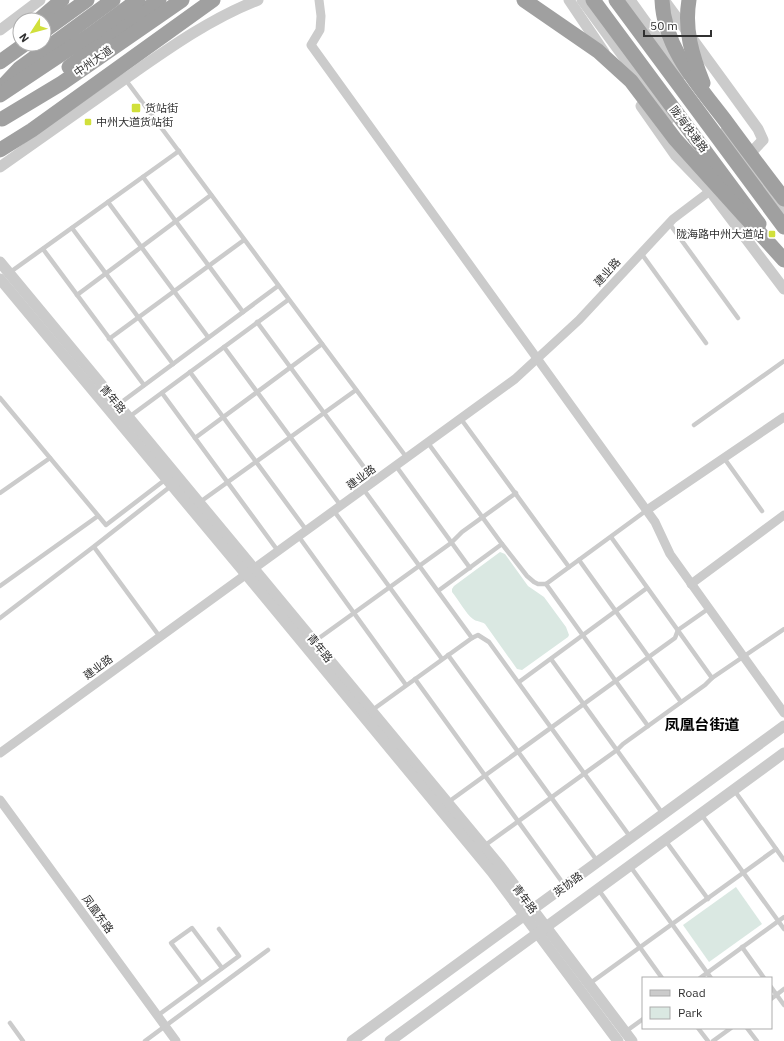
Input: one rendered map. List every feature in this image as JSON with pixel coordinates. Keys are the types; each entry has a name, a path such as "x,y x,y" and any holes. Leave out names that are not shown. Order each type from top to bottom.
{"highway":[{"path":"48,12 62,0"},
{"path":"52,25 87,0"},
{"path":"0,90 20,68 113,0"},
{"name":"中州大道","path":"0,95 90,35 138,0"},
{"name":"中州大道","path":"1,120 99,43 159,0"},
{"name":"中州大道","path":"1,120 62,83 182,0"},
{"path":"0,150 32,130 213,0"},
{"path":"184,21 225,0"},
{"path":"518,0 529,3 598,51 631,81 675,139 784,259"},
{"name":"陇海快速路","path":"593,0 784,259"},
{"name":"陇海快速路","path":"616,0 784,227"},
{"path":"663,0 662,9 671,41 686,68 784,199"},
{"path":"689,0 687,26 692,53 712,104"},
{"path":"0,52 12,43"},
{"path":"0,62 14,52"}],"street":[{"path":"0,30 40,0"},
{"path":"0,167 125,79 207,24 240,7 258,0"},
{"path":"319,0 321,16 320,30 311,45 647,510 655,522 670,554 784,713"},
{"path":"569,0 676,156 710,191 784,289"},
{"path":"582,0 681,135 710,191"},
{"path":"630,0 784,214"},
{"path":"663,0 729,88 764,140 744,160"},
{"name":"建业路","path":"0,753 250,571 308,531 515,379 579,320 669,223 710,191"},
{"name":"青年路","path":"0,262 4,276 169,482 314,641 484,846 618,1041"},
{"name":"青年路","path":"4,276 118,404 200,502 250,571 492,872 529,913"},
{"path":"647,510 784,417"},
{"path":"691,584 784,515"},
{"name":"英协路","path":"352,1041 784,726"},
{"name":"英协路","path":"390,1041 784,754"},
{"name":"凤凰东路","path":"0,800 176,1041"},
{"name":"青年路","path":"542,930 589,984 628,1036"}],"lane":[{"path":"125,79 407,458"},
{"path":"4,276 179,151"},
{"path":"144,176 243,312"},
{"path":"77,295 211,195"},
{"path":"108,202 208,337"},
{"path":"669,223 738,318"},
{"path":"72,228 173,364"},
{"path":"109,339 244,240"},
{"path":"42,248 144,385"},
{"path":"640,253 706,343"},
{"path":"118,404 278,286"},
{"path":"129,417 288,300"},
{"path":"257,322 375,482"},
{"path":"195,438 322,344"},
{"path":"224,347 290,437 390,587 442,659"},
{"path":"694,425 784,361"},
{"path":"190,372 308,531"},
{"path":"200,502 356,390"},
{"path":"162,393 278,551"},
{"path":"0,398 106,526 169,482"},
{"path":"461,419 569,567"},
{"path":"428,443 502,544 527,576 538,584 546,584 647,510"},
{"path":"0,493 50,458"},
{"path":"724,458 762,511"},
{"path":"396,466 470,568"},
{"path":"0,618 94,546 169,482"},
{"path":"364,490 472,638"},
{"path":"314,641 451,543 462,532 516,493"},
{"path":"0,586 98,516"},
{"path":"299,537 406,685"},
{"path":"611,537 712,678"},
{"path":"438,591 502,544"},
{"path":"94,546 160,637"},
{"path":"578,560 681,702"},
{"path":"546,584 648,726"},
{"path":"519,682 647,588"},
{"path":"447,803 675,638 678,630 708,608"},
{"path":"484,846 617,750 623,744 705,685 712,678 784,629"},
{"path":"371,710 472,638 478,635 484,637 519,682 631,838"},
{"path":"448,655 598,862"},
{"path":"551,659 663,814"},
{"path":"415,678 565,886"},
{"path":"734,790 784,860"},
{"path":"701,814 784,929"},
{"path":"665,840 708,899"},
{"path":"589,984 776,849"},
{"path":"630,866 710,977"},
{"path":"598,889 661,977"},
{"path":"701,977 784,917"},
{"path":"201,983 171,943 192,928 222,968"},
{"path":"157,1016 239,956 219,929"},
{"path":"742,947 763,977"},
{"path":"145,1041 268,950"},
{"path":"772,989 784,1005"},
{"path":"772,998 784,989"},
{"path":"628,1036 642,1020"},
{"path":"10,1023 23,1041"},
{"path":"699,1029 708,1041"},
{"path":"712,1041 729,1029"},
{"path":"748,1029 757,1041"}],"green space":[{"path":"500,552 505,554 528,586 544,597 566,627 569,635 522,670 517,669 485,624 470,617 452,592 454,586"},
{"path":"736,887 762,924 709,962 683,925"}],"place":[{"name":"货站街","path":"136,108"},
{"name":"中州大道货站街","path":"88,122"},
{"name":"陇海路中州大道站","path":"772,234"}],"district":[{"name":"凤凰台街道","path":"702,725"}]}
